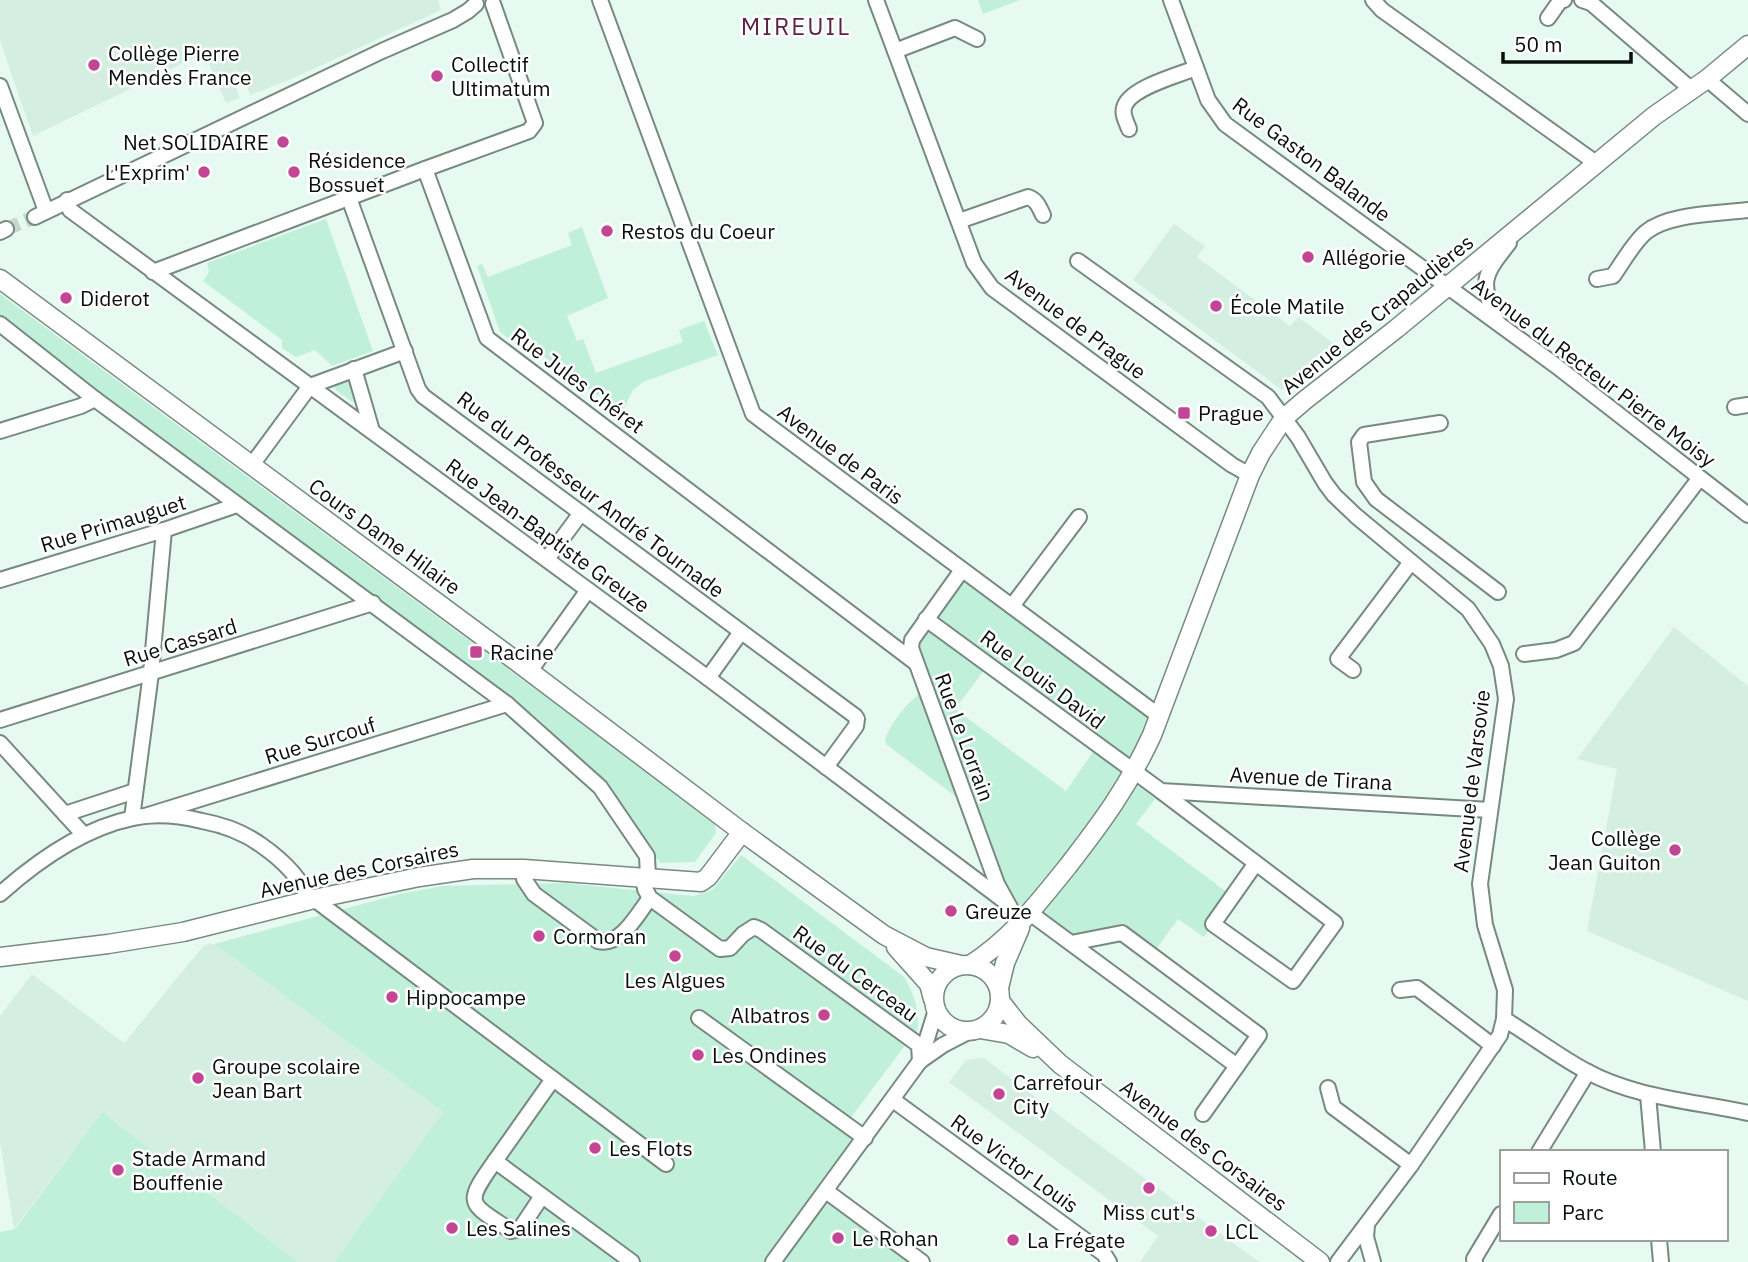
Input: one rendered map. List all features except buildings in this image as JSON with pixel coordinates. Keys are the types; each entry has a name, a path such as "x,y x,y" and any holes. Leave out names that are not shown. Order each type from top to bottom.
{"street":[{"name":"Avenue de Paris","path":"600,0 753,414 1158,715"},
{"name":"Avenue de Prague","path":"876,0 974,262 992,288 1232,465 1250,475"},
{"name":"Rue Gaston Balande","path":"1171,0 1208,100 1225,124 1448,286"},
{"path":"1373,0 1382,10 1596,163"},
{"path":"1548,18 1560,1 1564,0"},
{"path":"1582,0 1591,3 1699,84 1748,114"},
{"path":"0,86 41,214 382,51 453,20 468,11 473,2 499,2 535,123 529,131 153,272"},
{"path":"895,51 955,28 976,39"},
{"name":"Avenue des Crapaudières","path":"965,965 990,952 1027,917 1104,819 1135,773 1152,735 1250,475 1284,418 1654,116 1748,45"},
{"path":"1129,129 1124,117 1124,107 1130,97 1196,68"},
{"name":"Rue Jules Chéret","path":"425,169 487,338 916,663"},
{"path":"959,221 1028,197 1034,198 1043,215"},
{"name":"Rue du Professeur André Tournade","path":"349,198 418,389 423,396 857,719 856,726 826,767"},
{"name":"Rue Jean-Baptiste Greuze","path":"67,200 70,210 708,678 1007,903"},
{"path":"1597,279 1613,276 1644,233 1654,226 1667,221 1748,210"},
{"path":"1497,323 1486,297 1484,281 1492,264 1525,222"},
{"name":"Avenue de Varsovie","path":"1078,261 1268,397 1298,437 1325,483 1356,516 1468,609 1482,626 1501,666 1506,699 1480,884 1485,925 1505,990 1504,1019 1500,1035 1411,1165 1338,1262"},
{"name":"Cours Dame Hilaire","path":"0,279 530,671 742,832"},
{"name":"Avenue du Recteur Pierre Moisy","path":"1448,286 1748,515"},
{"path":"0,324 95,399 507,704 600,787 647,856 645,888 650,898 619,937 605,943 598,942 534,894 524,879 524,869"},
{"path":"251,466 310,386 405,351"},
{"path":"354,369 372,432"},
{"path":"0,431 95,399"},
{"path":"1356,516 1365,505 1366,498 1359,442 1364,435 1440,423"},
{"path":"1524,654 1556,650 1574,643 1699,479"},
{"path":"1364,482 1376,499 1498,592"},
{"name":"Rue Primauguet","path":"0,580 237,505"},
{"path":"547,559 581,513"},
{"path":"1012,606 1079,517"},
{"path":"164,530 151,673 135,791 138,817 191,818 213,823 236,830 270,851 302,882 312,900 666,1164"},
{"path":"1353,670 1338,659 1411,562"},
{"name":"Rue Le Lorrain","path":"962,570 912,640 911,648 967,805 1007,903 1013,913 1027,917 1071,943 1237,1066"},
{"path":"530,671 588,590"},
{"name":"Rue Cassard","path":"0,720 373,603"},
{"name":"Rue Louis David","path":"926,619 1135,773"},
{"path":"708,678 741,632"},
{"name":"Rue Surcouf","path":"0,894 84,835 507,704"},
{"path":"0,743 84,835"},
{"path":"1135,773 1161,791 1256,863 1335,923 1293,981 1213,923 1256,863"},
{"path":"65,814 135,791"},
{"name":"Avenue de Tirana","path":"1161,791 1490,810"},
{"path":"209,796 213,823"},
{"path":"742,832 884,934 926,957 988,971 999,994 995,1016 920,1061"},
{"name":"Avenue des Corsaires","path":"0,957 183,932 312,900 462,870 524,869 701,882 708,877 742,832"},
{"name":"Rue du Cerceau","path":"650,898 720,949 730,948 748,930 761,930 919,1045 920,1061"},
{"name":"Avenue des Crapaudières","path":"999,994 1005,963 1027,917"},
{"path":"1071,943 1122,933 1259,1035 1203,1114"},
{"path":"884,934 929,984 940,1017 953,1028 975,1030"},
{"path":"773,1262 920,1061 935,1004 938,981 944,973 965,965"},
{"path":"1400,990 1417,988 1493,1046"},
{"name":"Avenue des Corsaires","path":"999,994 1018,1024 1060,1065"},
{"path":"699,1018 865,1138"},
{"path":"1504,1019 1588,1072 1648,1095 1748,1113"},
{"name":"Avenue des Corsaires","path":"975,1030 1009,1034 1060,1065 1320,1262"},
{"path":"1540,1150 1588,1072"},
{"path":"542,1196 520,1229 511,1231 477,1208 474,1190 554,1079"},
{"path":"1328,1088 1333,1107 1411,1165"},
{"path":"1648,1095 1653,1150"},
{"name":"Rue Victor Louis","path":"893,1100 1104,1254 1109,1262"},
{"path":"495,1161 632,1262"},
{"path":"826,1191 922,1262"},
{"path":"1475,1262 1474,1259 1500,1216"},
{"path":"1367,1225 1366,1237 1373,1262"},
{"path":"1659,1241 1661,1262"}],"shaded area":[{"name":"Collège Pierre Mendès France","path":"0,0 438,0 441,10 296,77 250,95 245,80 234,83 240,98 226,103 204,53 33,136 0,41"},
{"name":"École Matile","path":"1174,224 1205,246 1197,257 1290,326 1298,317 1336,345 1282,390 1133,280"},
{"name":"Collège Jean Guiton","path":"1674,627 1748,686 1748,1001 1587,931 1617,769 1577,759"},
{"name":"Groupe scolaire Jean Bart","path":"214,944 443,1112 334,1262 298,1262 102,1112 14,1229 0,1142 0,1016 32,974 124,1043 204,945"},
{"path":"984,1058 1259,1262 1140,1262 1158,1236 949,1082 966,1060"}],"green space":[{"path":"978,0 1020,0 983,14"},
{"path":"326,219 373,351 332,366 315,350 296,357 282,348 282,340 203,281 209,272 207,263"},
{"path":"582,227 608,298 567,316 577,341 583,339 596,373 683,342 679,330 704,321 718,355 643,382 633,390 622,413 528,345 522,349 500,332 477,266 482,264 488,277 572,245 568,233"},
{"path":"0,294 707,816 715,825 716,833 695,862 660,863 600,777 538,719 11,328 0,318"},
{"path":"351,380 357,400 352,402 333,385"},
{"path":"962,570 1158,715 1135,773 1161,791 1136,824 1232,896 1204,937 1178,919 1152,955 1122,934 1071,943 1013,913 967,805 885,741 901,712 926,689 911,648","holes":["988,665 1097,746 1066,791 955,709"]},
{"path":"741,855 904,977 911,990 917,1011 917,1033 846,1124 857,1133 819,1184 922,1262 334,1262 443,1112 214,944 400,894 442,886 564,883 694,896 712,890"},
{"name":"Stade Armand Bouffenie","path":"102,1112 298,1262 0,1262 0,1232 15,1229"}],"tunnel":[{"path":"6,229 35,217"}],"place":[{"name":"Collège Pierre Mendès France","path":"94,65"},
{"name":"Collectif Ultimatum","path":"437,76"},
{"name":"Net SOLIDAIRE","path":"283,142"},
{"name":"L'Exprim'","path":"204,172"},
{"name":"Résidence Bossuet","path":"294,172"},
{"name":"Restos du Coeur","path":"607,231"},
{"name":"Allégorie","path":"1308,257"},
{"name":"Diderot","path":"66,298"},
{"name":"École Matile","path":"1216,306"},
{"name":"Prague","path":"1184,413"},
{"name":"Racine","path":"476,652"},
{"name":"Collège Jean Guiton","path":"1675,850"},
{"name":"Greuze","path":"951,911"},
{"name":"Cormoran","path":"539,936"},
{"name":"Les Algues","path":"675,956"},
{"name":"Hippocampe","path":"392,997"},
{"name":"Albatros","path":"824,1015"},
{"name":"Les Ondines","path":"698,1055"},
{"name":"Groupe scolaire Jean Bart","path":"198,1078"},
{"name":"Carrefour City","path":"999,1094"},
{"name":"Les Flots","path":"595,1148"},
{"name":"Stade Armand Bouffenie","path":"118,1170"},
{"name":"Miss cut's","path":"1149,1188"},
{"name":"Les Salines","path":"452,1228"},
{"name":"LCL","path":"1211,1231"},
{"name":"Le Rohan","path":"838,1238"},
{"name":"La Frégate","path":"1013,1240"}],"district":[{"name":"MIREUIL","path":"796,26"}]}
